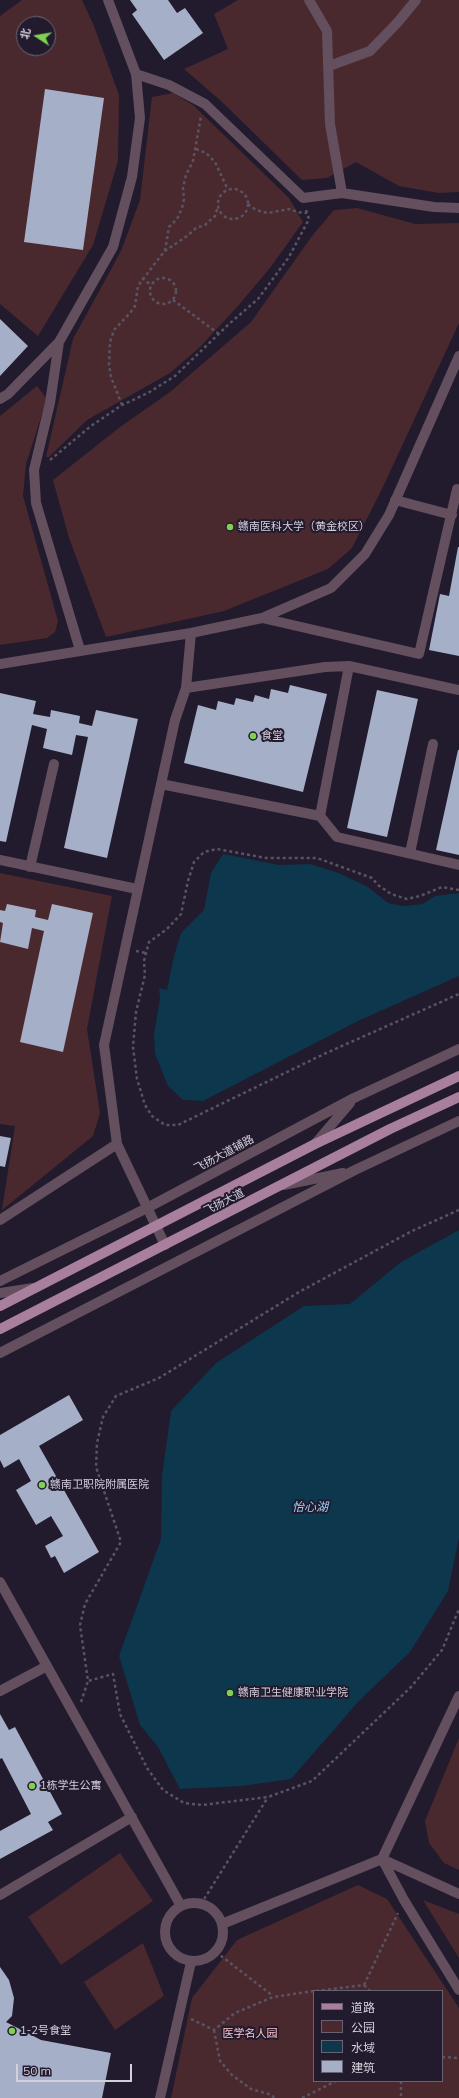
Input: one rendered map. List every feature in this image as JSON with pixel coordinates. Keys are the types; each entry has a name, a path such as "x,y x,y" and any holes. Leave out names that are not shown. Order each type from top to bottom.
{"main road":[{"name":"飞扬大道","path":"0,1306 315,1144 459,1076"},
{"name":"飞扬大道","path":"2,1329 390,1129 459,1097"}],"street":[{"path":"0,399 8,394 59,342 113,247 132,177 140,118 136,74 108,0"},
{"path":"309,0 327,31 330,124 342,193"},
{"path":"329,66 370,51 398,22 416,0"},
{"path":"136,74 169,84 205,104 303,198 342,193 434,207 459,208"},
{"path":"59,342 50,403 34,470 36,502 80,650"},
{"path":"0,664 191,633 262,618 331,588 365,554 389,515 459,356"},
{"path":"262,618 419,654 452,515 456,489 459,490"},
{"path":"395,500 452,515"},
{"path":"165,1245 117,1144 104,1045 175,720 186,688 191,633"},
{"path":"186,688 317,668 349,666 459,690"},
{"path":"320,816 349,666"},
{"path":"410,853 433,744"},
{"path":"30,867 54,764"},
{"path":"161,784 320,816 337,837 459,865"},
{"path":"0,860 137,889"},
{"name":"飞扬大道辅路","path":"0,1281 147,1208 354,1098 459,1049"},
{"path":"315,1144 354,1098"},
{"path":"0,1353 355,1170 457,1121"},
{"path":"0,1220 117,1144"},
{"path":"284,1184 355,1170"},
{"path":"0,1293 39,1287"},
{"path":"0,1582 181,1906"},
{"path":"0,1691 47,1666"},
{"path":"222,1924 382,1859 459,1696"},
{"path":"0,1895 132,1817"},
{"path":"382,1859 459,1894"},
{"path":"382,1859 404,1900 459,1990"},
{"path":"191,1903 201,1904 218,1914 224,1934 221,1944 216,1952 208,1958 190,1962 182,1959 174,1954 165,1938 168,1920 173,1912 181,1906 191,1903"},
{"path":"160,2098 190,1962"}],"path":[{"path":"165,251 169,227 178,219 182,208 184,199 183,188 196,149 200,117 205,104"},
{"path":"196,149 206,153 215,162 228,190"},
{"path":"122,405 111,378 109,365 110,342 114,330 135,306 138,286 142,278 165,251 215,216 220,196 228,190 233,189 242,192 248,204 256,210 268,213 290,209 297,212 307,213"},
{"path":"34,470 58,455 91,426 122,405 148,393 175,376 258,299 289,257 309,219 303,198"},
{"path":"218,206 223,215 232,219 242,216 248,204"},
{"path":"142,278 151,285"},
{"path":"162,278 171,281 176,288 173,300 165,304 157,303 151,297 151,285 154,281 162,278"},
{"path":"173,300 219,334"},
{"path":"459,890 442,887 420,896 407,899 391,894 378,885 372,878 317,858 266,858 217,849 204,852 194,862 188,881 181,914 171,925 149,942 144,961 145,975 136,1012 134,1046 137,1079 145,1105 152,1116 165,1124 178,1125 324,1054 459,994"},
{"path":"459,1210 412,1231 299,1292 160,1378 116,1396 103,1417 97,1443 96,1468 122,1542 85,1604 80,1625 88,1682 113,1674 120,1714 138,1751 163,1790 184,1803 202,1805 268,1797 312,1781 411,1687 442,1650 459,1609"},
{"path":"201,1904 268,1797"},
{"path":"364,1985 404,1900"},
{"path":"216,1952 273,1997"},
{"path":"364,1985 369,1990"},
{"path":"323,1990 364,1985"},
{"path":"214,2030 235,2013 273,1997 313,1991"},
{"path":"179,2013 214,2030"},
{"path":"214,2030 220,2061 232,2075 251,2089 272,2095 274,2098"},
{"path":"443,2056 459,2058"},
{"path":"302,2098 334,2082"},
{"path":"401,2082 401,2098"}],"green space":[{"path":"22,0 82,0 94,26 119,95 118,161 93,245 38,336 0,304 0,16"},
{"path":"238,0 459,0 459,192 439,193 399,186 356,162 327,178 302,180 221,101 184,69 228,49 214,14"},
{"path":"173,93 193,105 289,198 303,222 270,268 238,306 200,347 170,373 87,420 49,457 46,457 73,339 121,251 140,200 152,97"},
{"path":"357,208 415,224 459,223 459,323 382,489 352,548 328,569 224,611 106,637 69,538 53,480 120,427 170,392 251,322 312,236 334,210"},
{"path":"37,386 47,399 26,464 23,496 58,621 55,632 47,638 0,645 0,416"},
{"path":"0,873 112,896 87,1029 100,1113 93,1136 2,1210 15,1126 0,1124"},
{"path":"459,1738 459,1870 444,1863 429,1843 425,1821"},
{"path":"120,1853 153,1901 61,1965 28,1917"},
{"name":"医学名人园","path":"358,1885 387,1899 459,2008 459,2098 171,2098 192,1998 237,1940"},
{"path":"423,1900 459,1914 459,1958"},
{"path":"143,1943 164,1996 115,2030 84,1982"}],"water":[{"path":"223,854 279,865 310,864 339,873 368,887 388,903 403,906 423,904 435,896 459,893 459,976 358,1021 203,1101 183,1100 168,1086 155,1054 154,1034 160,999 159,988 167,990 174,956 181,933 204,910 211,873"},
{"name":"怡心湖","path":"459,1230 459,1538 448,1591 410,1652 359,1701 291,1779 242,1786 180,1789 158,1747 140,1725 119,1656 161,1539 162,1476 171,1411 216,1363 304,1306 350,1304 401,1262"}],"building":[{"path":"130,0 168,0 177,13 185,8 203,33 164,60 132,14 137,10"},
{"path":"45,89 104,98 83,250 24,242"},
{"path":"0,319 28,346 0,376"},
{"path":"458,547 459,656 429,650 440,594 449,596"},
{"name":"食堂","path":"290,685 327,694 303,792 184,763 198,705 216,710 218,701 234,705 236,698 253,702 255,695 269,699 271,689 288,693"},
{"path":"377,690 418,699 387,837 347,828"},
{"path":"0,693 36,701 33,714 50,717 51,710 80,716 79,723 92,726 96,710 138,719 107,858 64,848 88,737 76,735 72,755 43,748 47,729 32,725 6,842 0,841"},
{"path":"459,750 459,855 436,850"},
{"path":"7,904 36,910 35,917 48,920 52,904 93,913 63,1052 20,1042 44,931 32,928 28,949 0,942 3,923 0,922 0,910 5,911"},
{"path":"0,1136 11,1138 5,1167 0,1166"},
{"name":"赣南卫职院附属医院","path":"69,1395 83,1420 39,1446 99,1552 64,1573 55,1556 51,1558 45,1546 63,1536 51,1516 36,1525 16,1490 31,1481 19,1459 4,1468 0,1460 0,1435"},
{"name":"1栋学生公寓","path":"0,1714 9,1730 15,1727 62,1814 48,1822 53,1830 0,1859 0,1831 31,1814 2,1758 0,1759"},
{"name":"1-2号食堂","path":"0,1967 9,1980 14,1998 12,2016 6,2022 41,2040 111,2053 102,2098 0,2098"}],"place":[{"name":"赣南医科大学（黄金校区）","path":"230,527"},
{"name":"食堂","path":"253,736"},
{"name":"赣南卫职院附属医院","path":"42,1485"},
{"name":"赣南卫生健康职业学院","path":"230,1693"},
{"name":"1栋学生公寓","path":"32,1786"},
{"name":"1-2号食堂","path":"12,2031"}]}
